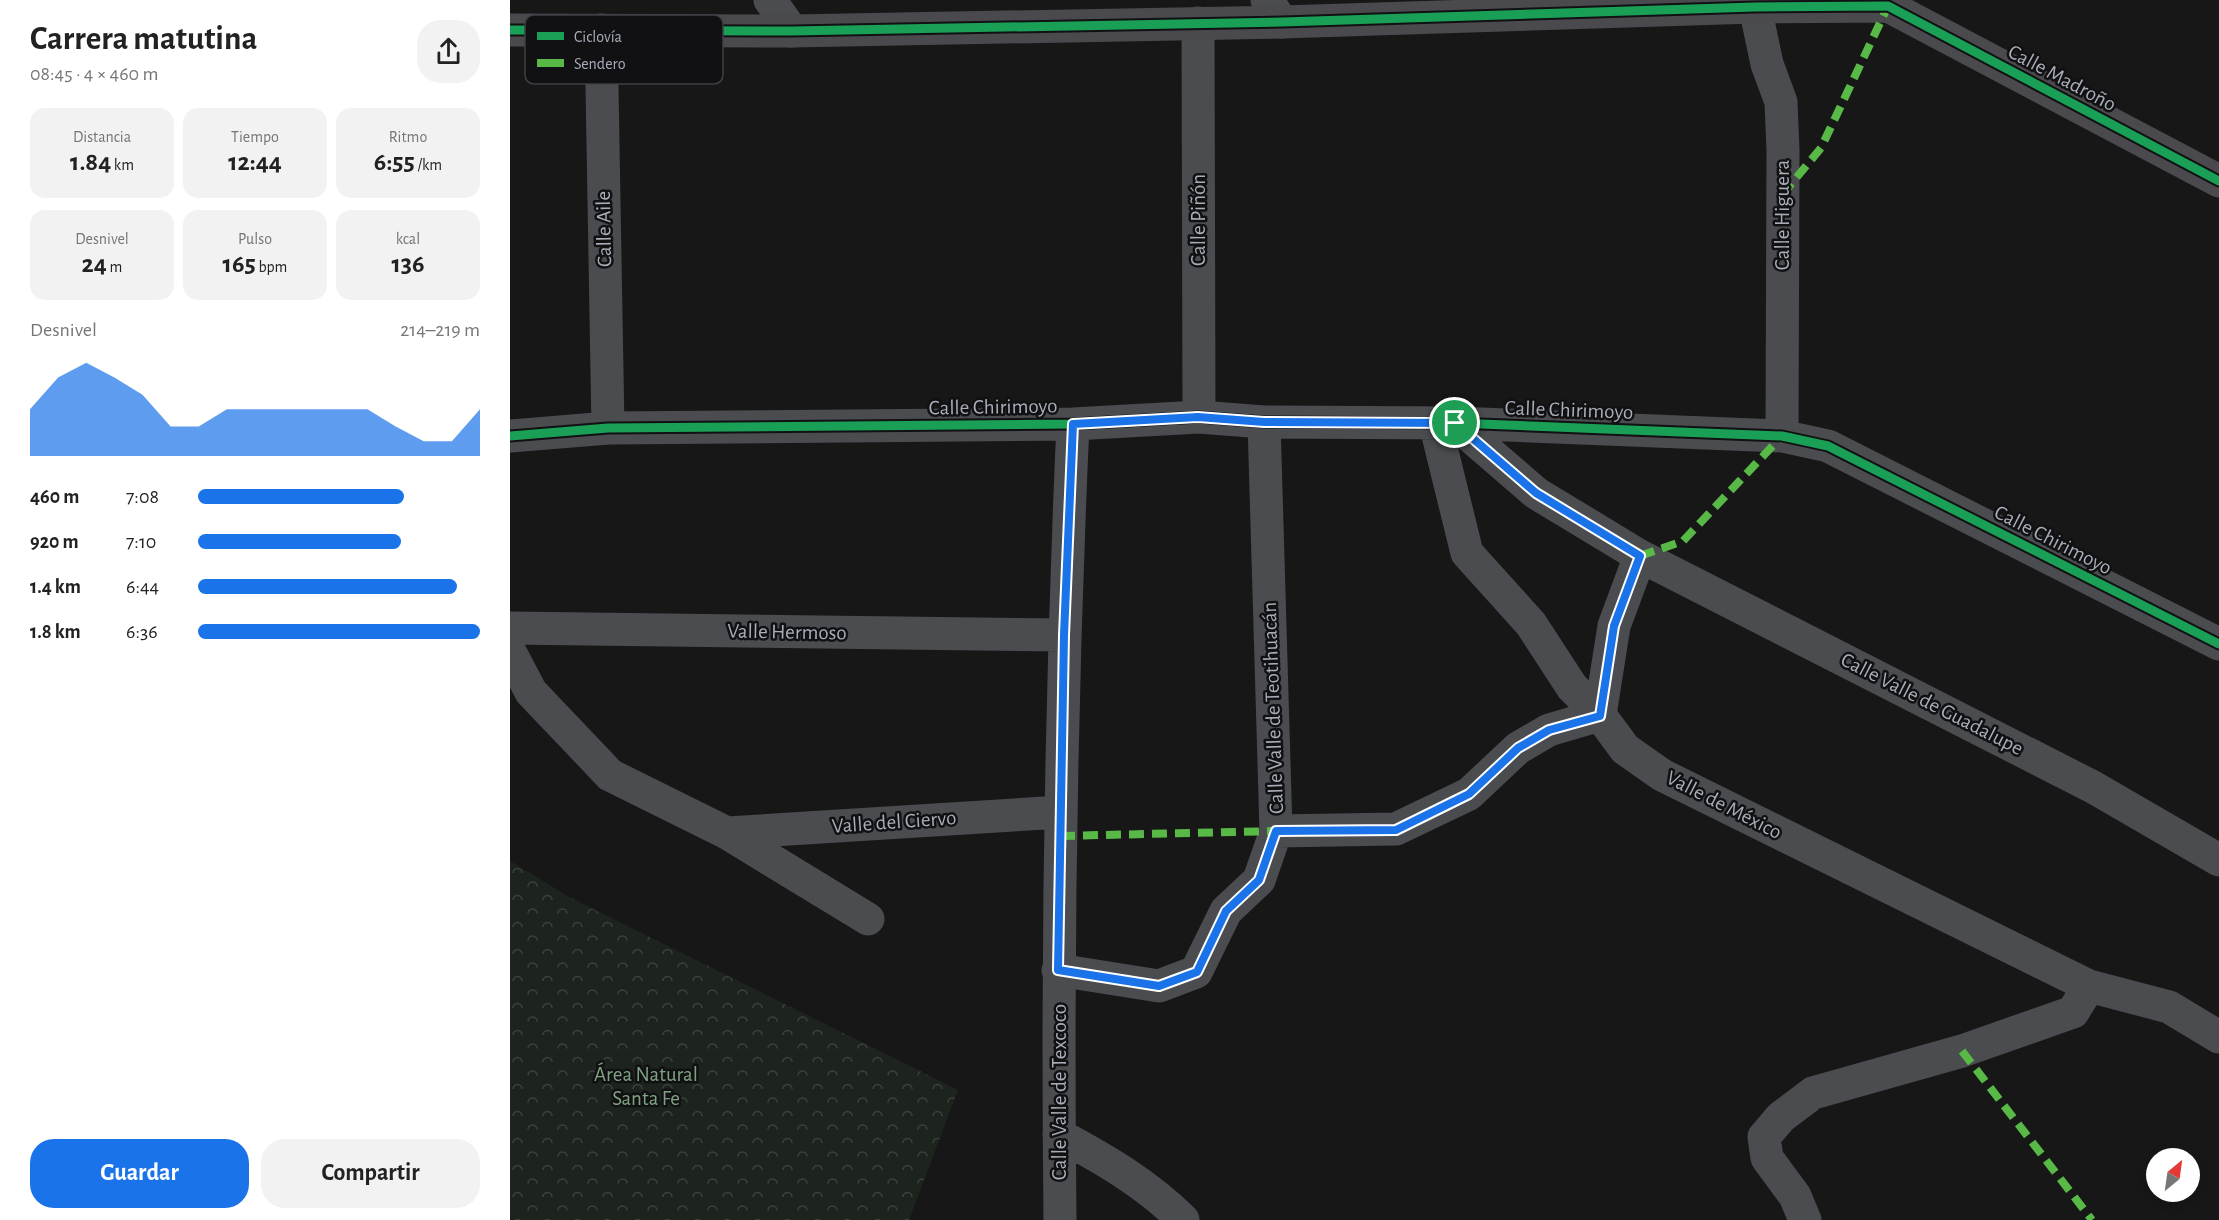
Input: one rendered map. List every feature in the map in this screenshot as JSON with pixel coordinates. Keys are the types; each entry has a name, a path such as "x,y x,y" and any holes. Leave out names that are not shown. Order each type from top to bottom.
{"street":[{"path":"770,0 792,31"},
{"path":"723,31 1198,23 1275,11 1893,3"},
{"name":"Calle Madroño","path":"1893,3 2219,181"},
{"name":"Calle Higuera","path":"1753,4 1767,64 1781,102 1783,150 1782,436"},
{"name":"Calle Piñón","path":"1198,23 1198,417"},
{"name":"Calle Aile","path":"602,84 608,428"},
{"name":"Calle Chirimoyo","path":"510,436 608,428 1073,424 1198,417 1264,422 1445,423 1782,436 1828,446 2219,644"},
{"name":"Calle Valle de Teotihuacán","path":"1058,970 1159,986 1197,972 1226,911 1259,880 1276,831 1264,422"},
{"path":"1276,831 1396,830 1469,794 1518,748 1549,730 1600,716 1614,626 1640,556 1536,493 1445,423"},
{"name":"Valle de México","path":"1445,423 1467,553 1531,624 1572,687 1600,716 1625,749 1662,775 2089,986 2169,1007 2219,1037"},
{"name":"Calle Valle de Texcoco","path":"1060,1220 1058,970 1060,812 1064,635 1073,424"},
{"name":"Calle Valle de Guadalupe","path":"1640,556 1735,602 2093,787 2219,860"},
{"name":"Valle Hermoso","path":"510,628 1064,635"},
{"name":"Valle del Ciervo","path":"510,652 531,692 610,775 727,833 868,919"},
{"name":"Valle del Ciervo","path":"727,833 1060,812"},
{"path":"1805,1220 1795,1196 1767,1158 1764,1137 1781,1117 1813,1093 1962,1051 2073,1012 2089,986"},
{"path":"1059,1136 1108,1162 1163,1200 1183,1220"}],"green space":[{"name":"Área Natural Santa Fe","path":"510,861 571,898 958,1090 909,1220 510,1220"}],"marked path":[{"path":"1782,195 1821,148 1888,6"},
{"path":"1640,556 1683,541 1782,436"},
{"path":"1060,836 1276,831"},
{"path":"1962,1051 2092,1220"}],"cycle path":[{"path":"723,31 1282,22 1755,7 1888,6 2219,181"},
{"path":"510,30 525,30"},
{"path":"510,436 608,428 1073,424 1199,417 1264,422 1455,423 1782,436 1828,446 2219,644"}],"route":[{"path":"1198,417 1264,422 1455,423 1536,493 1640,556 1614,626 1600,716 1549,730 1518,748 1469,794 1396,830 1276,831 1259,880 1226,911 1197,972 1159,986 1058,970 1064,635 1073,424 1198,417"}]}
